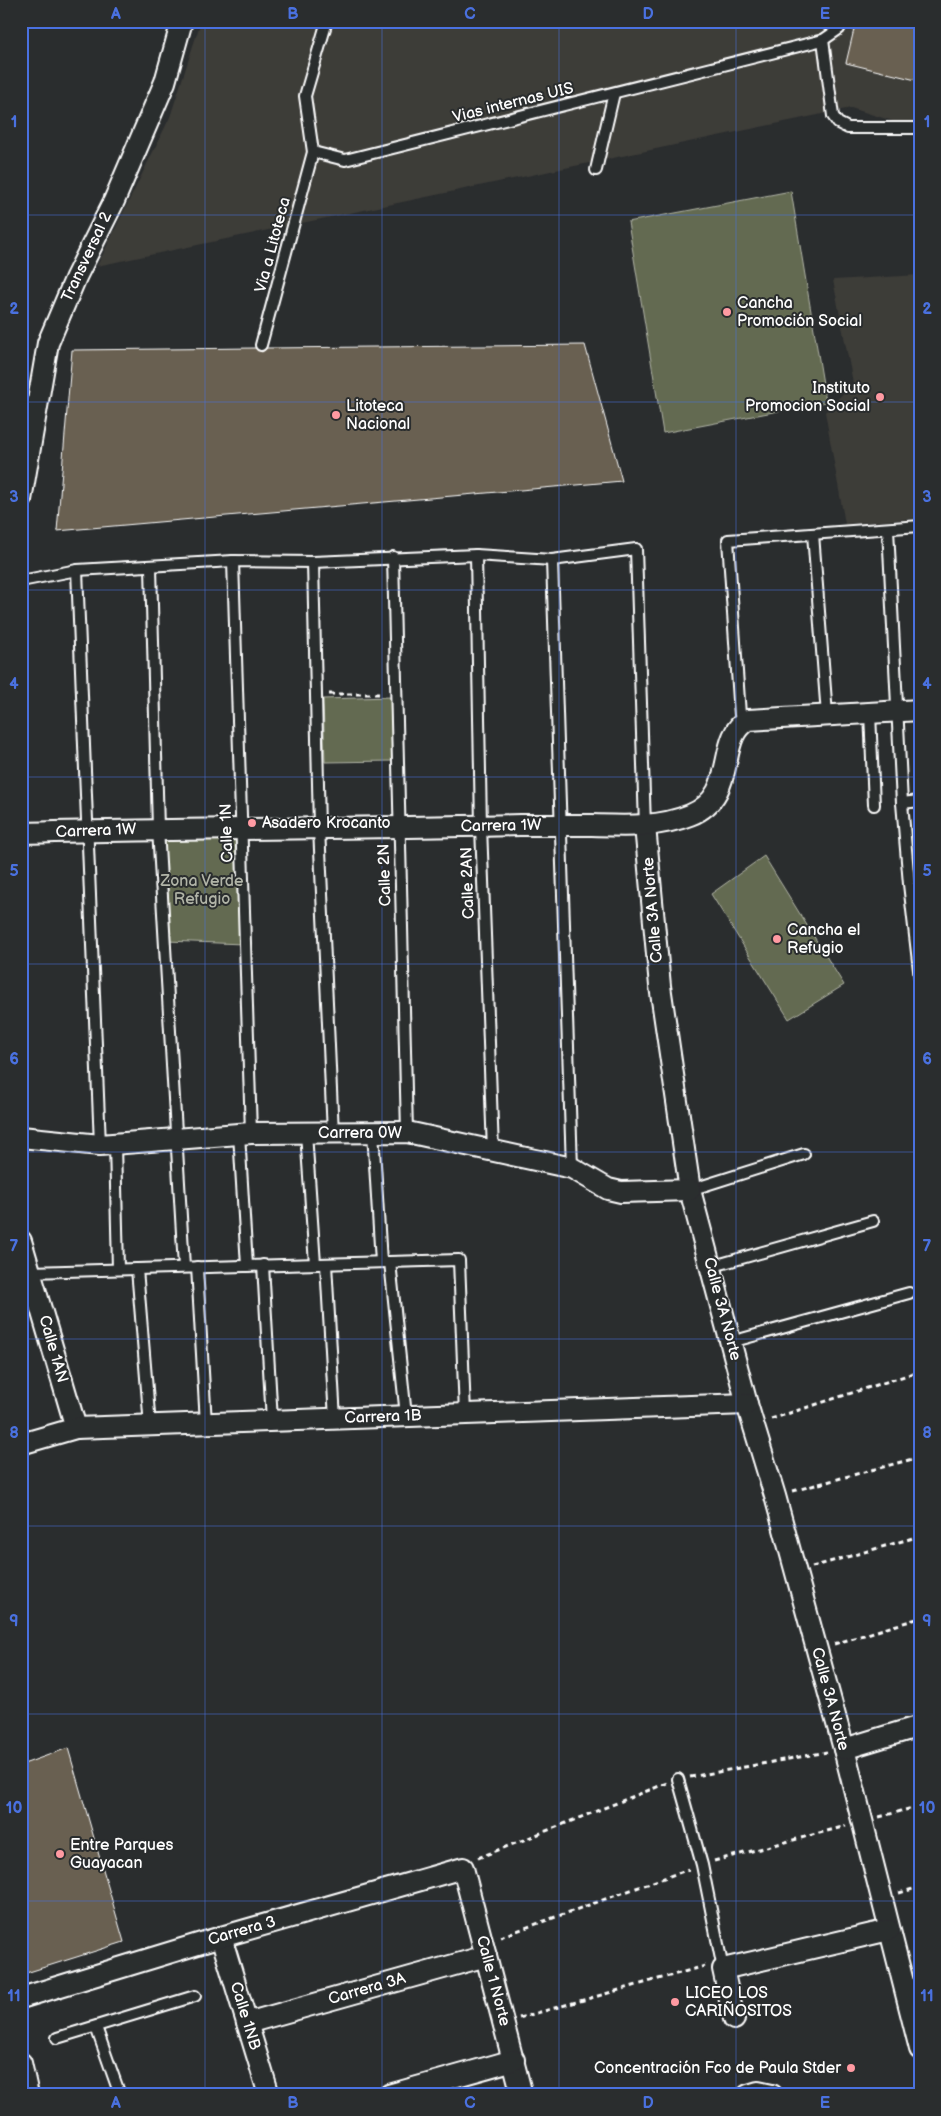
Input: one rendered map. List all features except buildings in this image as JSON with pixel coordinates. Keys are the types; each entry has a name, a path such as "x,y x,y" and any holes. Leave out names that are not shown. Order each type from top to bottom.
{"street":[{"name":"Transversal 2","path":"21,500 48,343 76,277 114,201 165,82 182,21"},
{"path":"748,720 920,710"},
{"name":"Carrera 1W","path":"21,833 158,829 242,830 560,824 645,826 689,816 709,804 721,786 734,733 740,724 748,720"},
{"name":"Calle 3A Norte","path":"645,826 660,986 690,1190 747,1404 775,1496 844,1749 920,2049"},
{"name":"Carrera 0W","path":"21,1137 107,1145 245,1134 407,1132 572,1168 608,1189 621,1192 690,1190"},
{"name":"Calle 1AN","path":"21,1241 76,1428"},
{"name":"Carrera 1B","path":"21,1444 76,1428 747,1404"},
{"path":"844,1749 920,1726"},
{"name":"Carrera 3","path":"21,1998 221,1937 463,1868"},
{"name":"Calle 1 Norte","path":"463,1868 522,2095"},
{"path":"734,2019 723,1965 889,1930"},
{"name":"Calle 1NB","path":"221,1937 269,2095"},
{"name":"Carrera 3A","path":"247,2023 485,1950"},
{"path":"389,2095 514,2060"},
{"path":"21,2064 28,2095"},
{"path":"748,2095 758,2092 772,2095"}],"lane":[{"path":"313,152 306,96 327,21"},
{"name":"Vias internas UIS","path":"313,152 345,160 823,40 839,29 843,21"},
{"path":"823,40 833,116 838,123 848,128 920,128"},
{"path":"596,170 614,93"},
{"name":"Via a Litoteca","path":"261,346 313,152"},
{"path":"748,720 740,715 728,540 920,526"},
{"path":"888,529 902,802 920,979"},
{"path":"814,534 828,715"},
{"name":"Calle 3A Norte","path":"552,560 636,549 645,826"},
{"path":"21,580 77,570 233,561 313,562 476,555 552,560 572,1168"},
{"name":"Calle 2AN","path":"476,555 481,826 493,1151"},
{"name":"Calle 2N","path":"393,558 398,826 407,1132"},
{"name":"Calle 1N","path":"233,561 242,830 246,1266"},
{"path":"313,562 319,828 333,1133"},
{"path":"150,567 158,829 184,1267"},
{"path":"77,570 88,831 107,1145 118,1269"},
{"path":"870,713 874,805"},
{"path":"902,802 920,801"},
{"path":"909,884 920,883"},
{"path":"373,1132 386,1262 406,1416"},
{"path":"306,1133 314,1264"},
{"path":"690,1190 804,1154"},
{"path":"710,1267 872,1221"},
{"path":"30,1272 458,1260 465,1414"},
{"path":"326,1264 335,1419"},
{"path":"263,1265 272,1421"},
{"path":"197,1267 206,1424"},
{"path":"137,1269 150,1426"},
{"path":"731,1342 908,1293"},
{"path":"678,1779 702,1865 723,1965"},
{"path":"57,2038 195,1996"},
{"path":"96,2027 120,2095"}],"path":[{"path":"316,694 396,694"},
{"path":"754,1425 920,1371"},
{"path":"775,1496 920,1457"},
{"path":"795,1572 920,1536"},
{"path":"817,1649 920,1618"},
{"path":"463,1868 470,1861 678,1779 844,1749"},
{"path":"485,1950 702,1865 920,1806"},
{"path":"504,2022 723,1965"}],"shaded area":[{"path":"201,21 920,21 920,123 899,123 851,108 97,266 170,117"},
{"name":"Instituto Promocion Social","path":"920,275 920,518 845,524 825,412 853,383 833,280"}],"green space":[{"name":"Cancha Promoción Social","path":"791,191 826,402 663,433 628,222"},
{"path":"392,697 393,761 325,762 323,699"},
{"name":"Zona Verde Refugio","path":"161,840 239,840 243,944 167,941"},
{"name":"Cancha el Refugio","path":"764,856 844,985 789,1019 711,894"}],"place":[{"name":"Cancha Promoción Social","path":"727,312"},
{"name":"Instituto Promocion Social","path":"880,397"},
{"name":"Litoteca Nacional","path":"336,415"},
{"name":"Asadero Krocanto","path":"252,823"},
{"name":"Cancha el Refugio","path":"777,939"},
{"name":"Entre Parques Guayacan","path":"60,1854"},
{"name":"LICEO LOS CARIÑOSITOS","path":"675,2002"},
{"name":"Concentración Fco de Paula Stder","path":"851,2068"}]}
